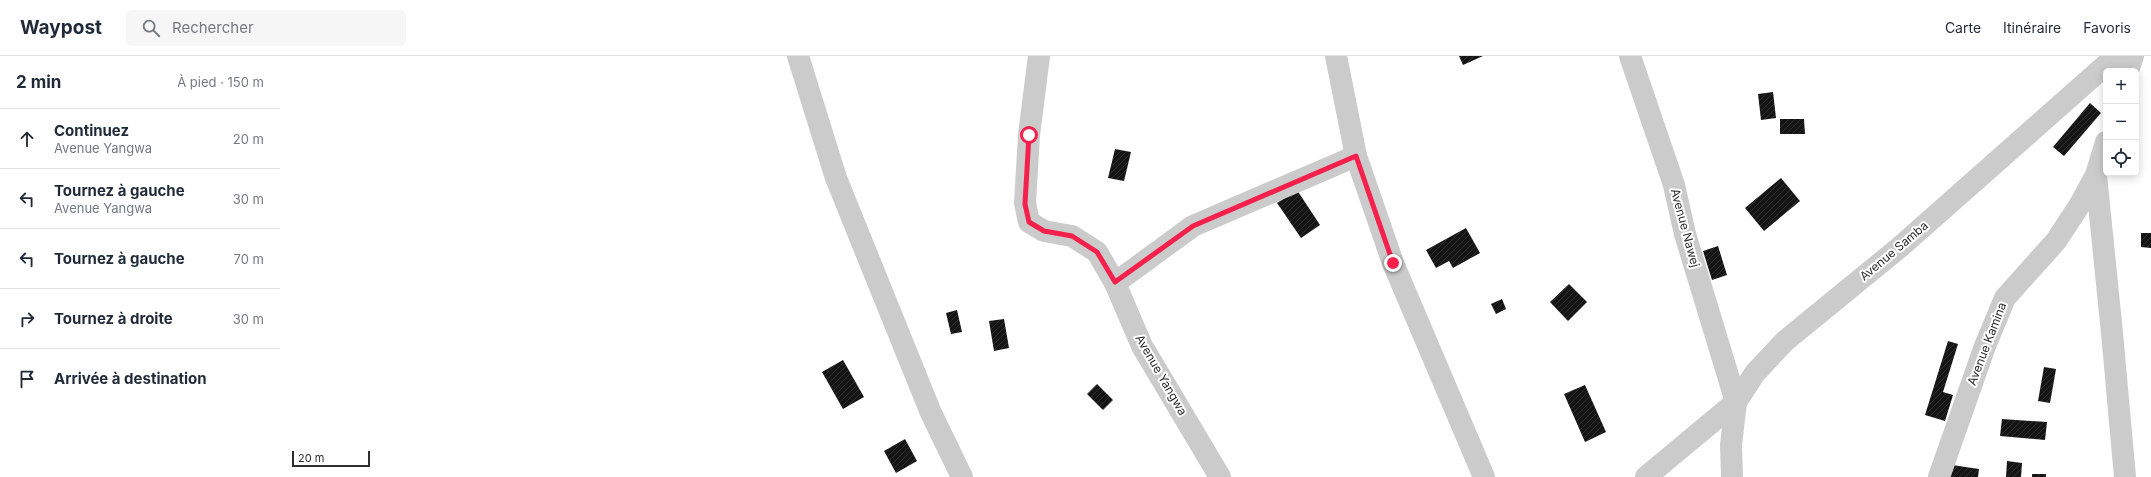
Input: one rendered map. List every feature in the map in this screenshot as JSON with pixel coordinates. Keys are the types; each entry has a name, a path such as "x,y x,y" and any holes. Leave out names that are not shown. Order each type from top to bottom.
{"street":[{"path":"798,56 836,178 931,413 962,477"},
{"name":"Avenue Yangwa","path":"1039,56 1029,135 1025,204 1029,222 1044,231 1072,236 1097,252 1115,282 1142,346 1220,477"},
{"path":"1336,56 1356,156 1393,263 1484,477"},
{"name":"Avenue Nawej","path":"1630,56 1674,185 1685,234 1736,402"},
{"name":"Avenue Samba","path":"1732,477 1731,445 1736,402 1755,373 1785,341 1900,247 2116,56"},
{"path":"2129,68 2133,56"},
{"name":"Avenue Kamina","path":"1939,477 1985,346 2005,298 2056,241 2079,206 2096,175 2103,152"},
{"path":"1115,282 1193,226 1356,156"},
{"path":"2096,175 2125,477"},
{"path":"1646,477 1736,402"}],"building":[{"path":"1459,56 1483,56 1463,65"},
{"path":"1773,92 1776,118 1761,120 1758,94"},
{"path":"2090,103 2101,113 2064,156 2053,147"},
{"path":"1780,119 1804,119 1805,134 1780,134"},
{"path":"1115,149 1131,152 1124,181 1108,178"},
{"path":"1781,178 1800,201 1764,231 1745,208"},
{"path":"1297,190 1320,225 1301,238 1277,203"},
{"path":"1466,228 1480,253 1453,268 1449,261 1436,268 1426,250"},
{"path":"2141,233 2151,233 2151,248 2141,247"},
{"path":"1718,246 1727,275 1712,280 1703,251"},
{"path":"1569,284 1587,302 1568,321 1550,302"},
{"path":"1502,299 1506,309 1496,314 1491,304"},
{"path":"957,310 962,332 951,334 946,313"},
{"path":"1004,319 1009,348 994,351 989,321"},
{"path":"1948,341 1958,344 1943,392 1953,395 1945,421 1925,415"},
{"path":"843,360 864,397 843,409 822,372"},
{"path":"2044,367 2056,369 2050,403 2038,401"},
{"path":"1097,384 1113,400 1103,410 1087,394"},
{"path":"1585,385 1606,432 1585,442 1564,394"},
{"path":"2002,419 2047,422 2045,440 2000,436"},
{"path":"905,439 917,461 896,473 884,451"},
{"path":"2007,461 2022,463 2021,477 2006,477"},
{"path":"1952,465 1979,469 1978,477 1950,477"},
{"path":"2032,474 2046,474 2046,477 2032,477"}],"route":[{"path":"1029,135 1025,204 1029,222 1044,231 1072,236 1097,252 1115,282 1193,226 1356,156 1393,263"}]}
